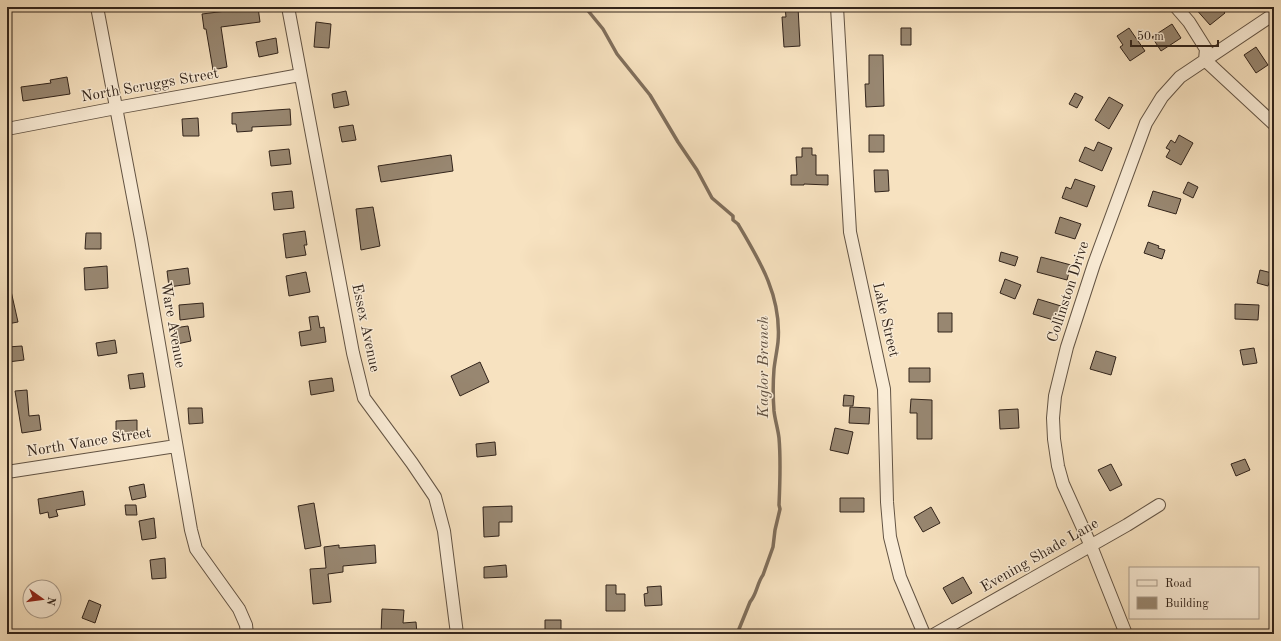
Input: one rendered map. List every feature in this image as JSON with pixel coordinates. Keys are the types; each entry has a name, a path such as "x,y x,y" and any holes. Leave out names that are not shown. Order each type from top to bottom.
{"street":[{"name":"Ware Avenue","path":"97,7 141,239 191,530 196,549 239,609 246,625 247,634"},
{"name":"Essex Avenue","path":"288,7 353,353 364,398 436,497 444,531 457,634"},
{"name":"Lake Street","path":"837,7 850,232 884,389 887,502 890,537 900,577 924,634"},
{"path":"1176,7 1189,22 1206,49 1204,60 1274,124"},
{"name":"Collinston Drive","path":"1126,634 1058,466 1054,439 1055,396 1067,347 1094,264 1146,123 1162,97 1174,82 1204,60 1274,14"},
{"name":"North Scruggs Street","path":"7,129 300,75"},
{"name":"North Vance Street","path":"7,472 176,446"},
{"name":"Evening Shade Lane","path":"935,634 1091,546 1159,505"}],"building":[{"path":"258,7 260,22 221,27 227,67 213,70 202,14"},
{"path":"785,7 798,7 800,46 784,47 782,17 786,17"},
{"path":"1194,7 1220,7 1225,13 1210,25"},
{"path":"316,22 331,24 329,48 314,47"},
{"path":"1172,24 1181,38 1161,51 1152,37"},
{"path":"901,28 911,28 911,45 901,45"},
{"path":"1129,28 1145,51 1130,61 1120,47 1123,45 1117,36"},
{"path":"276,38 278,53 259,57 256,42"},
{"path":"1256,47 1268,65 1256,73 1244,55"},
{"path":"869,55 883,55 884,106 866,107 865,84 869,84"},
{"path":"67,77 70,94 23,101 21,87 51,83 50,80"},
{"path":"346,91 349,105 334,108 332,94"},
{"path":"1075,93 1083,97 1077,108 1069,104"},
{"path":"1109,97 1123,105 1109,129 1095,120"},
{"path":"290,109 291,125 252,127 252,131 237,132 236,124 232,124 232,113"},
{"path":"198,118 199,136 183,136 182,119"},
{"path":"353,125 356,140 342,142 339,127"},
{"path":"869,135 884,135 884,152 869,152"},
{"path":"1179,135 1193,143 1181,165 1166,157 1170,150 1166,148 1171,140 1175,143"},
{"path":"1098,142 1112,148 1102,171 1079,161 1085,147 1094,151"},
{"path":"802,148 812,148 812,155 816,155 816,175 828,175 828,185 791,185 791,175 797,175 796,157 802,157"},
{"path":"289,149 291,164 271,166 269,151"},
{"path":"451,155 453,171 381,182 378,166"},
{"path":"874,170 888,170 889,191 875,192"},
{"path":"1075,179 1095,186 1087,207 1062,198 1066,187 1071,189"},
{"path":"1188,182 1198,187 1193,198 1183,193"},
{"path":"292,191 294,208 274,210 272,193"},
{"path":"1153,191 1181,199 1176,214 1148,206"},
{"path":"373,207 380,246 361,250 356,209"},
{"path":"1060,217 1081,224 1075,239 1055,233"},
{"path":"305,231 307,245 304,245 306,255 286,258 283,234"},
{"path":"86,233 101,233 101,249 85,249"},
{"path":"1148,242 1165,250 1162,259 1144,253"},
{"path":"1001,252 1018,257 1015,266 999,261"},
{"path":"1041,257 1071,265 1067,280 1037,272"},
{"path":"107,266 108,288 85,290 84,268"},
{"path":"188,268 190,284 169,287 167,271"},
{"path":"1260,270 1272,273 1268,286 1257,283"},
{"path":"306,272 310,292 289,296 286,276"},
{"path":"1005,279 1021,285 1015,299 1000,293"},
{"path":"11,291 18,322 7,324 7,292"},
{"path":"1038,299 1061,306 1057,321 1033,314"},
{"path":"203,303 204,317 180,320 179,305"},
{"path":"1235,304 1259,305 1258,320 1235,319"},
{"path":"938,313 952,313 952,332 938,332"},
{"path":"318,316 320,328 324,327 326,342 301,346 299,332 311,330 309,317"},
{"path":"188,326 191,341 177,344 174,328"},
{"path":"115,340 117,353 98,356 96,343"},
{"path":"22,346 24,360 8,362 7,347"},
{"path":"1254,348 1257,363 1243,365 1240,350"},
{"path":"1096,351 1116,357 1111,375 1090,369"},
{"path":"480,362 489,382 460,396 451,376"},
{"path":"909,368 930,368 930,382 909,382"},
{"path":"143,373 145,387 130,389 128,375"},
{"path":"332,378 334,391 311,395 309,381"},
{"path":"27,390 29,416 39,415 41,430 22,433 15,391"},
{"path":"844,395 854,396 853,406 843,406"},
{"path":"911,399 932,400 932,439 917,439 917,413 910,413"},
{"path":"850,407 870,408 869,424 849,423"},
{"path":"188,408 202,408 203,423 189,424"},
{"path":"1018,409 1019,428 1000,429 999,410"},
{"path":"137,420 137,434 116,435 116,421"},
{"path":"835,428 853,432 848,454 830,450"},
{"path":"495,442 496,455 477,457 476,444"},
{"path":"1245,459 1250,470 1236,476 1231,464"},
{"path":"1111,464 1122,485 1110,491 1098,470"},
{"path":"144,484 146,497 132,500 129,487"},
{"path":"83,491 85,505 56,510 58,516 49,518 48,512 40,514 38,499"},
{"path":"840,498 864,498 864,512 840,512"},
{"path":"314,503 321,546 305,549 298,506"},
{"path":"125,505 136,505 137,515 126,515"},
{"path":"512,506 512,522 499,522 499,536 484,537 483,507"},
{"path":"931,507 940,523 923,532 914,517"},
{"path":"154,518 156,538 142,540 139,521"},
{"path":"339,545 339,548 375,545 376,563 343,566 343,572 328,574 331,602 313,604 310,569 326,568 324,547"},
{"path":"165,558 166,578 152,579 150,560"},
{"path":"506,565 507,577 484,578 484,567"},
{"path":"963,577 972,593 952,604 943,588"},
{"path":"606,585 616,585 616,594 625,594 625,611 606,611"},
{"path":"661,586 662,605 645,606 644,594 648,593 647,587"},
{"path":"89,600 101,605 95,623 82,618"},
{"path":"382,609 404,610 403,623 416,622 417,634 381,634"},
{"path":"545,620 561,620 561,632 545,632"}],"waterway":[{"name":"Kaglor Branch","path":"585,7 603,29 617,54 650,95 678,142 697,170 712,198 733,216 733,220 738,224 768,280 777,310 778,342 774,369 773,395 780,447 780,509 773,547 763,575 759,581 737,634"}]}
